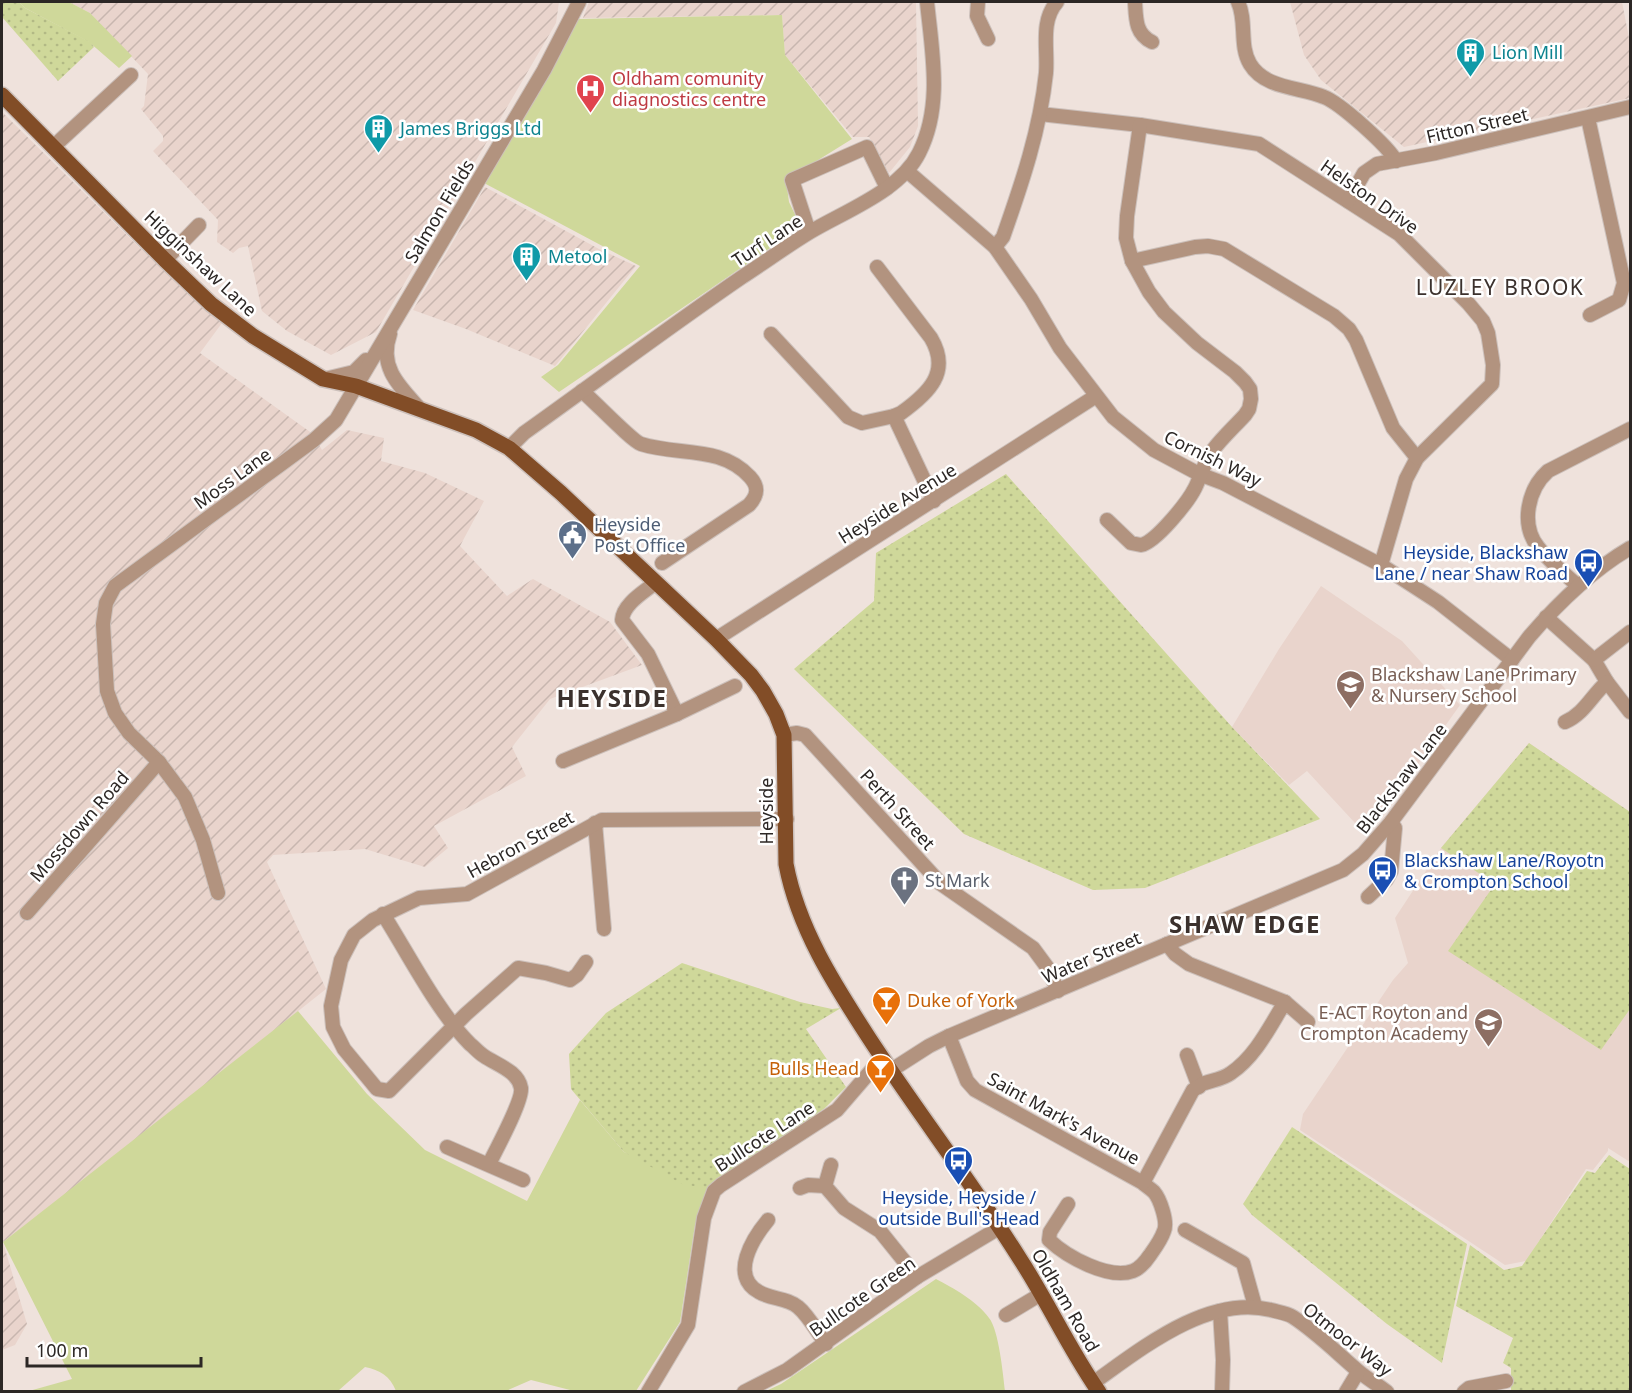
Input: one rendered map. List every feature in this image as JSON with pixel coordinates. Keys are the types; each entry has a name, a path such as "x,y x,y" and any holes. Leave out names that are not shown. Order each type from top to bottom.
{"main road":[{"name":"Higginshaw Lane","path":"2,95 165,260 211,304 253,336 323,379 356,386 476,430 509,448"},
{"name":"Heyside","path":"509,448 561,493 716,639 751,675 763,691 776,714 784,735 788,872 819,956 887,1066 999,1228"},
{"name":"Oldham Road","path":"999,1228 1021,1260 1096,1387"}],"street":[{"name":"Salmon Fields","path":"356,386 544,69 579,2"},
{"name":"Turf Lane","path":"509,448 524,433 741,278 809,232 887,188 907,171 919,153 928,131 933,108 934,73 927,2"},
{"path":"978,2 977,16 988,39"},
{"path":"1135,2 1137,28 1146,39 1152,42"},
{"path":"1238,2 1243,15 1246,57 1257,74 1267,80 1326,97 1365,128 1392,153 1396,160"},
{"path":"995,248 1003,237 1015,203 1029,160 1040,114 1051,3"},
{"path":"53,147 131,75"},
{"name":"Fitton Street","path":"1348,201 1364,173 1377,164 1630,107"},
{"name":"Helston Drive","path":"1040,114 1140,125 1259,144 1399,234 1483,321 1488,333 1493,365 1492,384 1417,458 1406,479 1381,566"},
{"path":"1588,118 1624,283 1619,300 1590,315"},
{"path":"1107,520 1131,543 1146,544 1184,505 1196,487 1199,474 1212,451 1249,409 1251,399 1250,389 1235,372 1197,344 1164,312 1149,292 1132,261 1126,238 1127,216 1140,125"},
{"path":"809,232 792,180 867,147 887,188"},
{"name":"Cornish Way","path":"907,171 995,248 1031,298 1060,348 1113,417 1154,450 1199,474 1223,483 1381,566 1438,602 1512,660"},
{"path":"165,260 199,225"},
{"path":"1132,261 1196,247 1217,247 1247,261 1334,316 1356,340 1393,428 1417,458"},
{"path":"771,334 848,417 862,423 894,416 908,408 934,382 939,373 939,360 932,338 877,267"},
{"name":"Salmon Fields","path":"399,312 388,340 387,360 394,380 420,410"},
{"name":"Salmon Fields","path":"323,379 354,372 378,347"},
{"name":"Moss Lane","path":"159,762 129,733 115,713 106,691 103,624 106,603 115,586 316,438 336,420 356,386"},
{"path":"582,391 639,443 723,458 748,474 756,484 756,494 749,505 662,563"},
{"name":"Heyside Avenue","path":"716,639 1096,396"},
{"path":"894,416 933,501"},
{"path":"1578,586 1537,546 1529,522 1527,509 1529,501 1542,476 1548,471 1630,429"},
{"name":"Blackshaw Lane","path":"1343,870 1363,854 1391,822 1546,617 1578,586 1630,548"},
{"path":"655,583 627,607 623,612 622,620 648,654 677,714"},
{"path":"1546,617 1594,660 1607,682 1630,712"},
{"path":"1594,660 1630,632"},
{"path":"1565,722 1576,717 1607,682"},
{"path":"563,761 677,714 735,686"},
{"name":"Perth Street","path":"784,735 797,733 805,735 941,884 1033,948 1047,967 1058,990"},
{"path":"159,762 185,797 193,814 204,840 219,893"},
{"name":"Mossdown Road","path":"27,913 159,762"},
{"name":"Hebron Street","path":"454,1026 389,1091 377,1089 344,1049 333,1027 331,1005 341,960 354,935 383,914 419,898 467,894 602,820 787,819"},
{"path":"1368,897 1386,880 1391,871 1395,828 1391,822"},
{"path":"595,823 604,929"},
{"name":"Water Street","path":"887,1066 949,1036 1343,870"},
{"path":"383,914 454,1026 482,1055 506,1068 518,1079 522,1090 518,1104 489,1164"},
{"path":"1167,944 1175,954 1189,964 1285,1002 1308,1022"},
{"path":"454,1026 518,968 546,973 570,981 586,962"},
{"path":"1143,1183 1196,1089 1230,1075 1242,1065 1254,1052 1285,1002"},
{"name":"Saint Mark's Avenue","path":"949,1036 967,1081 975,1090 1143,1183 1155,1193 1166,1229 1145,1262 1133,1271 1116,1273 1102,1271 1088,1265 1049,1240 1050,1232 1068,1204"},
{"path":"1187,1055 1196,1089"},
{"name":"Bullcote Lane","path":"648,1392 688,1325 704,1218 714,1191 837,1110 875,1066 887,1066"},
{"path":"447,1147 523,1180"},
{"path":"825,1186 831,1165"},
{"path":"800,1188 808,1185 825,1186 844,1208 880,1231 917,1277"},
{"path":"768,1220 747,1249 745,1264 747,1277 758,1292 797,1305 826,1344"},
{"name":"Bullcote Green","path":"744,1392 786,1370 826,1344 917,1277 999,1228"},
{"path":"1185,1230 1243,1263 1255,1306"},
{"path":"1006,1315 1041,1294"},
{"name":"Otmoor Way","path":"1096,1387 1143,1348 1180,1325 1220,1311 1255,1306 1291,1315 1358,1372 1387,1392"},
{"path":"1220,1311 1222,1392"},
{"path":"1346,1392 1358,1372"},
{"path":"1464,1392 1469,1388 1506,1381"}],"shaded area":[{"path":"69,2 559,2 556,23 376,332 331,355 287,331 262,311 248,246 239,248 233,253 217,242 218,220 153,151 163,141 163,136 141,109 144,106 148,74 90,13"},
{"path":"589,2 916,2 918,126 910,147 889,173 869,137 853,137 785,55 782,15 583,18"},
{"path":"1290,2 1622,2 1630,43 1630,98 1404,147 1321,80 1304,55"},
{"path":"2,112 140,248 222,323 200,353 313,434 322,450 347,430 384,438 381,461 425,473 484,501 460,546 507,596 533,579 610,622 642,665 550,699 512,747 526,776 434,826 448,848 425,867 365,849 273,855 267,862 326,989 97,1171 3,1242 27,1324 15,1345 2,1350"},
{"path":"485,187 599,249 636,266 555,366 413,310"},
{"name":"Blackshaw Lane Primary & Nursery School","path":"1321,586 1402,641 1460,705 1367,836 1307,771 1289,785 1232,727 1279,649"},
{"name":"E-ACT Royton and Crompton Academy","path":"1529,743 1630,812 1630,1162 1608,1148 1593,1170 1586,1169 1526,1261 1505,1265 1300,1130 1303,1114 1393,980 1408,963 1395,918 1441,848"}],"green space":[{"path":"2,2 19,2 25,8 90,42 94,47 58,81 2,17"},
{"path":"19,2 69,2 90,13 132,56 119,68 89,42 25,8"},
{"path":"782,15 785,55 852,139 786,180 789,202 801,227 559,392 541,377 558,365 640,266 484,183 578,19"},
{"path":"1006,474 1232,727 1320,819 1145,888 1093,890 964,834 794,669 874,601 876,553"},
{"path":"1529,743 1630,812 1630,1009 1601,1050 1448,951 1495,884 1441,848"},
{"path":"682,963 800,1002 832,1009 841,1008 806,1029 846,1087 825,1108 710,1189 682,1184 624,1152 571,1089 569,1054 606,1013"},
{"path":"298,1011 367,1094 425,1150 527,1201 580,1100 624,1152 710,1189 695,1225 680,1322 636,1391 574,1391 531,1380 506,1391 396,1391 384,1374 365,1367 338,1391 29,1391 72,1379 3,1242"},
{"path":"1292,1127 1467,1244 1442,1363 1387,1324 1252,1215 1243,1204"},
{"path":"1609,1155 1630,1169 1630,1391 1511,1391 1511,1368 1503,1363 1513,1338 1456,1306 1470,1245 1504,1270 1522,1266 1587,1171 1595,1173"},
{"path":"936,1279 971,1301 989,1318 998,1342 1005,1391 766,1391 781,1384"}],"place":[{"name":"Lion Mill","path":"1471,78"},
{"name":"Oldham comunity diagnostics centre","path":"591,114"},
{"name":"James Briggs Ltd","path":"379,154"},
{"name":"Metool","path":"527,282"},
{"name":"Heyside Post Office","path":"573,560"},
{"name":"Heyside, Blackshaw Lane / near Shaw Road","path":"1589,588"},
{"name":"Blackshaw Lane Primary & Nursery School","path":"1350,710"},
{"name":"Blackshaw Lane/Royotn & Crompton School","path":"1383,896"},
{"name":"St Mark","path":"904,906"},
{"name":"Duke of York","path":"886,1026"},
{"name":"E-ACT Royton and Crompton Academy","path":"1489,1048"},
{"name":"Bulls Head","path":"880,1094"},
{"name":"Heyside, Heyside / outside Bull's Head","path":"959,1186"}],"district":[{"name":"LUZLEY BROOK","path":"1500,287"},
{"name":"HEYSIDE","path":"612,697"},
{"name":"SHAW EDGE","path":"1245,923"}]}
